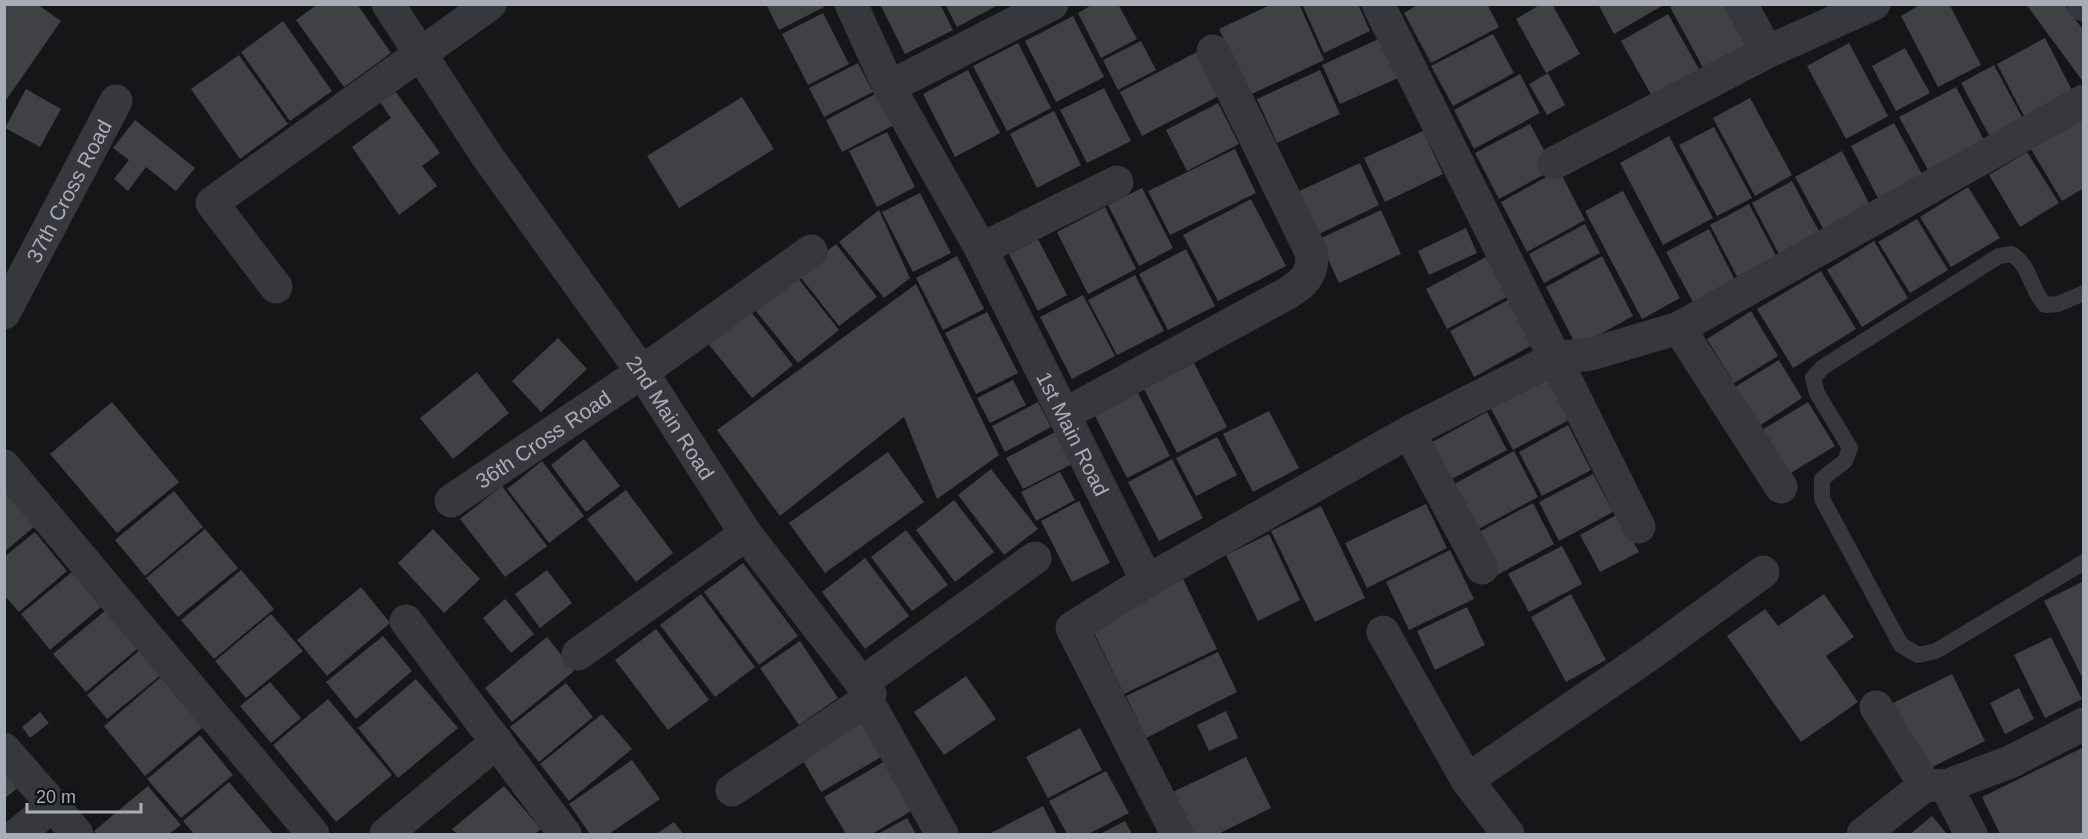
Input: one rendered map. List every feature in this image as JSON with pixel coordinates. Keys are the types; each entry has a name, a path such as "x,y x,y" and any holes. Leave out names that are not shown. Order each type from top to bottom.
{"street":[{"name":"2nd Main Road","path":"388,4 487,156 642,372 746,534 865,692 942,834"},
{"path":"276,287 212,203 490,4"},
{"name":"1st Main Road","path":"851,4 889,87 981,249 1147,581"},
{"path":"889,87 1052,4"},
{"path":"1378,4 1639,527"},
{"path":"1741,4 1767,52"},
{"path":"1554,163 1767,52 1874,4"},
{"path":"1065,414 1286,294 1299,286 1310,272 1312,254 1213,51"},
{"name":"37th Cross Road","path":"4,313 116,101"},
{"path":"1178,834 1072,628 1147,581 1409,432 1555,358 1591,354 1679,328 2084,101"},
{"path":"981,249 1117,182"},
{"name":"36th Cross Road","path":"451,501 642,372 812,251"},
{"path":"1679,328 1781,488"},
{"path":"1409,432 1482,568"},
{"path":"4,466 313,834"},
{"path":"578,654 746,534"},
{"path":"732,790 865,692 1035,558"},
{"path":"1467,780 1649,655 1763,572"},
{"path":"406,621 565,834"},
{"path":"1383,632 1467,780 1508,834"},
{"path":"1876,707 1971,834"},
{"path":"1863,834 1935,786 2010,762 2084,724"},
{"path":"386,834 497,742"},
{"path":"4,749 77,834"},
{"path":"18,834 53,805"}],"lane":[{"path":"2084,293 2058,304 2045,305 2036,294 2025,264 2012,254 2000,256 1823,367 1814,378 1817,393 1850,448 1845,461 1822,479 1822,499 1900,645 1918,655 1936,651 2084,562"}],"building":[{"path":"4,4 37,4 61,21 4,103"},
{"path":"318,4 357,4 391,53 344,87 296,20"},
{"path":"766,4 823,4 824,7 779,30"},
{"path":"880,4 940,4 953,30 905,54"},
{"path":"945,4 1000,4 957,27"},
{"path":"1093,4 1118,4 1137,39 1101,58 1078,13"},
{"path":"1272,4 1299,4 1324,60 1250,95 1219,29"},
{"path":"1302,4 1358,4 1370,31 1324,53"},
{"path":"1419,4 1487,4 1499,27 1431,63 1404,13"},
{"path":"1541,4 1552,4 1580,54 1546,73 1516,19"},
{"path":"1598,4 1665,4 1614,34"},
{"path":"1674,4 1726,4 1750,48 1706,73 1670,7"},
{"path":"1921,4 1949,4 1981,65 1938,87 1901,16"},
{"path":"2026,4 2064,4 2084,31 2084,83"},
{"path":"823,13 849,64 808,85 782,34"},
{"path":"1668,14 1700,71 1653,98 1621,41"},
{"path":"1073,16 1104,77 1056,102 1025,41"},
{"path":"283,21 332,91 290,121 241,52"},
{"path":"1493,34 1514,73 1453,106 1431,66"},
{"path":"1385,36 1403,76 1340,104 1322,65"},
{"path":"2045,38 2073,92 2025,118 1997,64"},
{"path":"1141,41 1156,70 1118,90 1103,60"},
{"path":"1018,43 1051,108 1007,131 973,66"},
{"path":"1849,43 1888,116 1846,139 1807,66"},
{"path":"1905,48 1930,93 1896,111 1872,66"},
{"path":"1197,52 1219,96 1142,136 1120,92"},
{"path":"239,55 288,124 240,159 191,89"},
{"path":"858,63 873,92 824,117 809,88"},
{"path":"1994,65 2023,119 1990,137 1961,83"},
{"path":"968,70 1000,133 955,157 923,94"},
{"path":"1320,70 1340,114 1277,143 1257,99"},
{"path":"1548,73 1565,105 1547,115 1529,84"},
{"path":"1520,74 1540,113 1474,149 1454,110"},
{"path":"1956,87 1984,140 1928,170 1899,117"},
{"path":"1104,88 1131,141 1087,163 1060,110"},
{"path":"26,89 61,109 40,147 5,128"},
{"path":"396,92 440,153 422,166 437,186 399,215 352,147 391,118 380,102"},
{"path":"877,93 894,125 842,152 826,120"},
{"path":"742,97 774,149 679,208 647,156"},
{"path":"1750,98 1792,175 1755,196 1713,118"},
{"path":"1218,103 1239,144 1187,171 1166,130"},
{"path":"1054,111 1081,165 1037,188 1010,134"},
{"path":"2084,117 2084,188 2062,201 2031,149"},
{"path":"135,120 195,168 176,191 146,167 128,191 114,179 129,160 113,148"},
{"path":"1894,123 1923,176 1879,200 1851,146"},
{"path":"1530,124 1554,169 1499,199 1475,153"},
{"path":"1714,127 1752,198 1717,216 1679,145"},
{"path":"1423,131 1443,174 1385,202 1364,158"},
{"path":"887,132 915,187 877,207 849,151"},
{"path":"1669,136 1713,218 1663,245 1620,163"},
{"path":"1235,149 1256,193 1170,235 1148,191"},
{"path":"1842,151 1871,207 1825,232 1795,177"},
{"path":"2027,152 2059,203 2020,227 1989,175"},
{"path":"1360,163 1379,205 1317,235 1297,192"},
{"path":"1559,170 1585,220 1527,252 1501,202"},
{"path":"1792,181 1821,235 1780,256 1752,203"},
{"path":"1968,187 2000,238 1951,267 1920,217"},
{"path":"1142,188 1173,248 1139,266 1108,205"},
{"path":"1623,191 1680,298 1642,319 1585,211"},
{"path":"920,193 951,253 913,272 882,212"},
{"path":"1251,199 1286,266 1218,301 1183,235"},
{"path":"1749,204 1780,263 1741,284 1710,225"},
{"path":"1105,207 1136,269 1088,294 1057,232"},
{"path":"879,210 910,278 884,298 839,242"},
{"path":"1381,210 1401,254 1339,283 1319,239"},
{"path":"1917,219 1948,270 1910,293 1878,242"},
{"path":"1585,224 1600,253 1544,283 1529,254"},
{"path":"1466,228 1477,253 1429,275 1418,251"},
{"path":"1709,229 1735,280 1693,302 1666,252"},
{"path":"1038,239 1067,295 1038,311 1009,254"},
{"path":"1874,241 1908,298 1862,327 1827,270"},
{"path":"836,244 877,297 839,326 798,274"},
{"path":"1186,249 1215,306 1168,330 1139,274"},
{"path":"957,256 984,309 943,330 916,278"},
{"path":"1602,256 1633,316 1577,347 1546,287"},
{"path":"1486,257 1507,297 1447,329 1426,289"},
{"path":"1821,271 1856,329 1793,368 1757,309"},
{"path":"793,272 839,330 798,363 751,305"},
{"path":"1135,275 1164,331 1117,355 1088,300"},
{"path":"916,284 999,455 937,499 904,417 780,516 717,430"},
{"path":"1083,295 1115,356 1072,379 1040,317"},
{"path":"1510,299 1534,344 1474,377 1450,331"},
{"path":"748,308 793,365 752,398 706,341"},
{"path":"1751,311 1778,356 1734,383 1707,339"},
{"path":"987,312 1018,373 976,394 945,333"},
{"path":"558,338 587,369 541,412 512,381"},
{"path":"1779,360 1802,398 1759,426 1735,387"},
{"path":"1194,363 1227,427 1177,453 1144,389"},
{"path":"477,372 509,413 453,459 420,418"},
{"path":"1548,376 1571,419 1513,450 1490,407"},
{"path":"1013,380 1026,405 990,423 977,398"},
{"path":"1138,393 1170,456 1127,478 1095,416"},
{"path":"112,402 179,482 117,533 50,454"},
{"path":"1038,402 1051,427 1005,452 992,426"},
{"path":"1808,402 1835,446 1789,474 1762,430"},
{"path":"1269,411 1299,468 1253,492 1223,434"},
{"path":"1487,412 1507,450 1446,482 1427,445"},
{"path":"1568,425 1591,470 1542,496 1519,452"},
{"path":"1055,432 1072,464 1023,489 1006,458"},
{"path":"1217,437 1237,475 1196,496 1176,458"},
{"path":"584,439 620,486 586,512 551,465"},
{"path":"1514,451 1538,497 1473,532 1449,487"},
{"path":"888,452 924,502 825,573 789,523"},
{"path":"1172,459 1203,518 1159,541 1128,482"},
{"path":"542,461 584,516 549,543 507,489"},
{"path":"991,469 1038,529 1004,555 958,495"},
{"path":"1060,472 1075,500 1036,521 1021,492"},
{"path":"1593,474 1613,512 1559,541 1539,502"},
{"path":"4,484 40,522 4,552"},
{"path":"502,486 547,546 505,577 460,519"},
{"path":"626,490 673,553 636,582 587,519"},
{"path":"174,491 203,527 145,576 115,540"},
{"path":"954,500 994,552 955,582 916,530"},
{"path":"1079,501 1110,563 1072,582 1041,521"},
{"path":"1533,503 1554,544 1497,575 1475,534"},
{"path":"1426,504 1447,548 1367,588 1345,543"},
{"path":"1321,506 1365,598 1315,622 1271,531"},
{"path":"1618,514 1639,552 1600,572 1580,535"},
{"path":"205,529 238,568 178,617 146,578"},
{"path":"433,529 480,579 444,613 398,563"},
{"path":"906,530 948,585 912,611 871,557"},
{"path":"35,532 67,571 19,612 4,595 4,557"},
{"path":"1269,534 1300,600 1258,621 1226,555"},
{"path":"1562,546 1582,584 1529,612 1508,574"},
{"path":"1450,550 1474,599 1409,630 1386,582"},
{"path":"865,558 909,616 865,649 822,592"},
{"path":"743,563 798,636 759,665 704,592"},
{"path":"241,570 274,609 214,659 181,620"},
{"path":"547,570 572,603 540,628 515,594"},
{"path":"72,572 101,607 50,650 21,614"},
{"path":"1183,579 1217,649 1124,694 1090,625"},
{"path":"2084,581 2084,681 2044,601"},
{"path":"361,587 390,623 327,676 297,640"},
{"path":"701,594 755,667 715,697 660,625"},
{"path":"1571,594 1606,660 1566,682 1531,617"},
{"path":"1824,594 1854,637 1826,656 1858,702 1801,742 1727,636 1765,609 1778,626"},
{"path":"505,599 534,634 511,653 483,618"},
{"path":"111,606 143,644 86,692 53,654"},
{"path":"1467,607 1485,645 1435,670 1417,631"},
{"path":"271,614 303,651 246,698 215,661"},
{"path":"656,629 709,700 668,730 615,660"},
{"path":"383,636 412,671 356,719 326,682"},
{"path":"547,637 574,671 512,722 485,688"},
{"path":"2051,637 2082,699 2045,718 2014,655"},
{"path":"800,641 838,698 799,725 760,668"},
{"path":"141,649 162,674 107,719 87,695"},
{"path":"1218,652 1237,692 1146,738 1126,696"},
{"path":"1952,674 1985,741 1926,770 1893,703"},
{"path":"966,676 996,719 944,755 914,712"},
{"path":"161,677 203,727 145,776 104,726"},
{"path":"416,679 458,728 398,778 358,728"},
{"path":"270,682 301,718 271,743 240,706"},
{"path":"566,683 593,717 539,762 510,727"},
{"path":"2019,688 2034,719 2005,734 1990,703"},
{"path":"328,699 392,775 336,822 273,745"},
{"path":"1226,711 1238,738 1209,751 1197,725"},
{"path":"40,712 49,723 30,738 22,727"},
{"path":"602,714 632,749 569,801 540,764"},
{"path":"863,722 883,756 821,792 801,757"},
{"path":"1080,728 1102,770 1048,798 1026,757"},
{"path":"200,735 233,775 181,818 147,779"},
{"path":"2084,747 2084,834 2000,834 1982,797"},
{"path":"1246,757 1271,808 1218,834 1193,834 1173,792"},
{"path":"632,760 660,799 609,834 590,834 569,804"},
{"path":"885,761 913,810 872,834 846,834 824,797"},
{"path":"4,770 19,787 4,799"},
{"path":"1106,771 1129,813 1088,834 1067,834 1049,801"},
{"path":"229,782 273,834 194,834 183,821"},
{"path":"148,786 181,825 169,834 97,834 94,831"},
{"path":"504,786 541,829 535,834 457,834 452,829"},
{"path":"1043,806 1057,834 989,834"},
{"path":"1932,816 1947,834 1910,834"},
{"path":"907,818 916,834 878,834"},
{"path":"1125,821 1132,834 1100,834"},
{"path":"674,822 683,834 656,834"}]}
